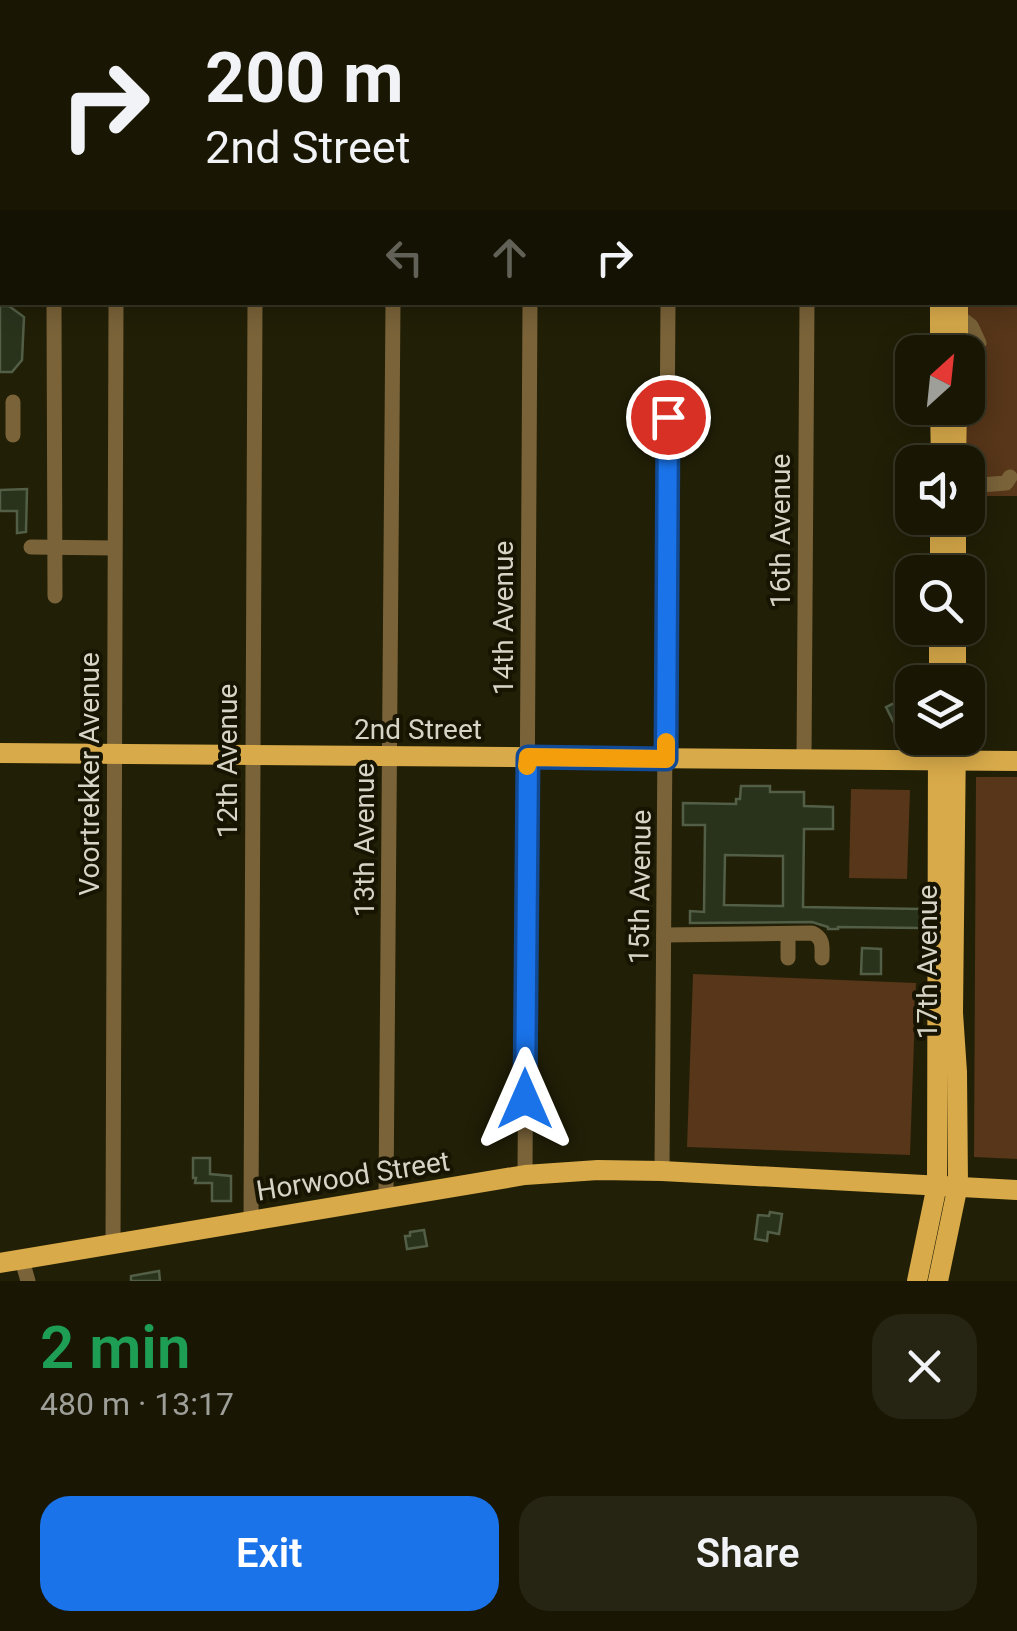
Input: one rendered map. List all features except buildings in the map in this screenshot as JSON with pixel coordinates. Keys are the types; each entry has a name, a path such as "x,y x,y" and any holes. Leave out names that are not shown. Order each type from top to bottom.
{"main road":[{"path":"940,305 940,335"},
{"path":"958,309 958,335"},
{"name":"2nd Street","path":"0,753 1017,761"},
{"path":"985,754 995,761"},
{"name":"17th Avenue","path":"938,1281 958,1186 945,755"},
{"name":"17th Avenue","path":"917,1281 936,1185 949,755"},
{"name":"Horwood Street","path":"0,1263 25,1271 113,1246 524,1175 662,1171 1017,1190"}],"street":[{"path":"54,305 55,596"},
{"name":"Voortrekker Avenue","path":"113,1246 116,305"},
{"name":"12th Avenue","path":"251,1220 255,305"},
{"name":"13th Avenue","path":"386,1198 393,305"},
{"name":"14th Avenue","path":"524,1175 530,305"},
{"name":"15th Avenue","path":"662,1171 668,305"},
{"name":"16th Avenue","path":"804,760 807,305"},
{"path":"958,309 975,335"},
{"path":"13,402 13,435"},
{"path":"985,484 1011,481"},
{"path":"31,547 114,548"},
{"path":"664,936 805,932 818,936 822,942 822,958"},
{"path":"788,934 788,958"}],"shaded area":[{"path":"965,305 1017,305 1017,496 985,496 985,445 962,445 963,425 985,425 985,335 966,335"},
{"path":"976,777 1017,777 1017,1159 974,1157"},
{"path":"851,789 910,790 907,879 849,878"},
{"path":"693,974 916,983 910,1155 687,1147"}],"slow traffic":[{"path":"527,766 528,757 666,759 666,742"}],"route":[{"path":"525,1099 528,757 666,759 668,417"}]}
